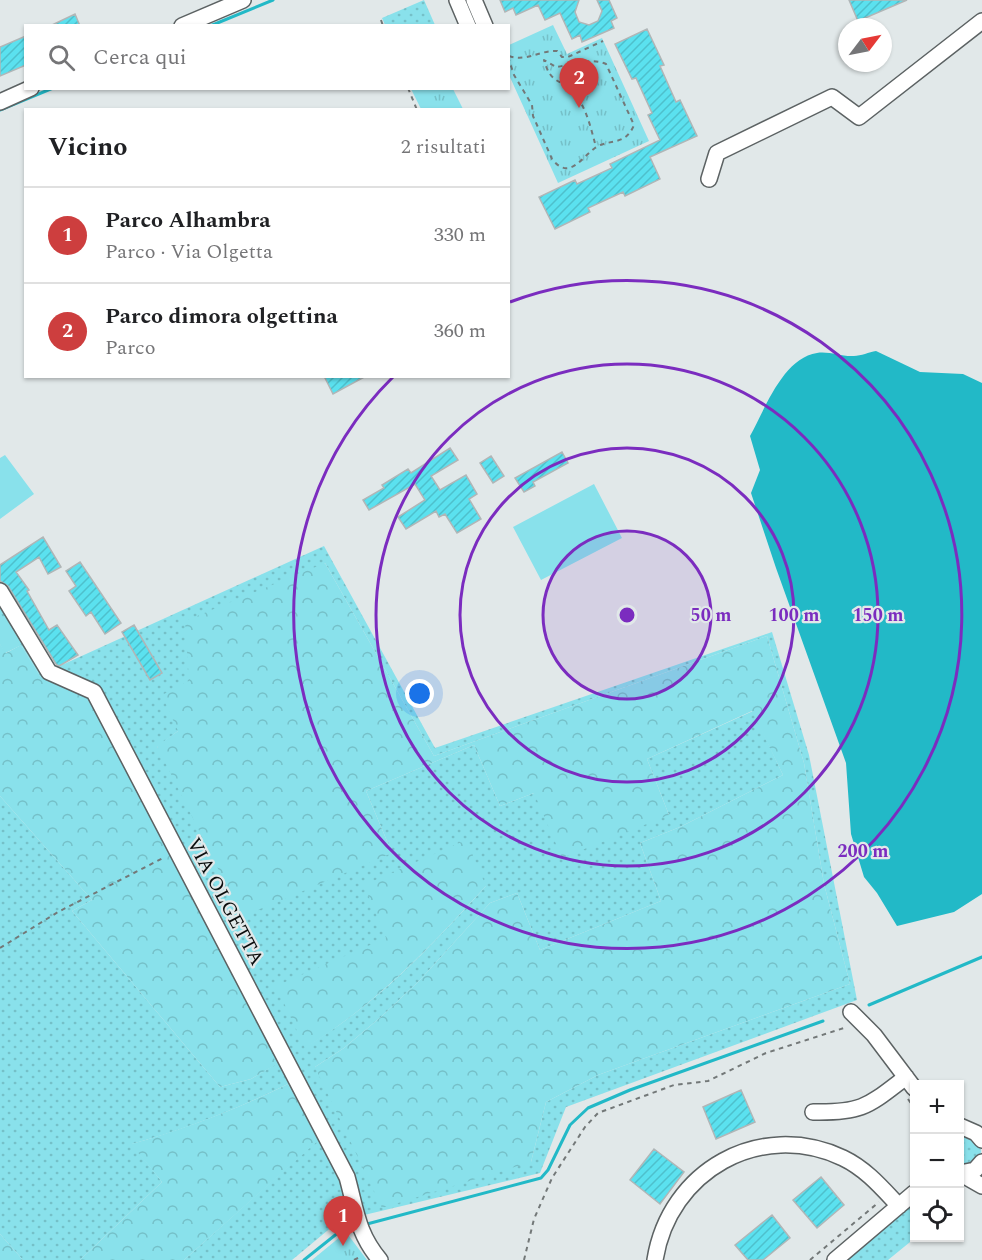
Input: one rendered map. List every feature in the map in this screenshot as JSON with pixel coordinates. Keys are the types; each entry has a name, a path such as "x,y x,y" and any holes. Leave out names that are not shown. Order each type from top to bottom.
{"street":[{"path":"187,24 243,0"},
{"path":"457,0 467,24"},
{"path":"474,0 484,24"},
{"path":"709,179 717,153 832,97 859,117 982,21"},
{"path":"0,102 27,90"},
{"name":"VIA OLGETTA","path":"0,591 49,672 94,692 347,1177 362,1233 380,1260"},
{"path":"813,1112 853,1111 910,1082 874,1035 850,1019"},
{"path":"964,1128 976,1133 982,1140"},
{"path":"655,1260 662,1231 681,1196 697,1179 714,1166 747,1151 785,1145 821,1150 843,1158 865,1172 899,1206"},
{"path":"964,1173 975,1170 982,1162"},
{"path":"964,1176 982,1186"},
{"path":"835,1260 910,1197"}],"path":[{"path":"381,20 382,24"},
{"path":"510,56 527,58 550,50 557,51 562,57 568,57 603,42"},
{"path":"540,54 555,82 572,91 579,100 596,147"},
{"path":"510,62 514,75 529,99 536,124 556,164 569,168 578,164 596,147 625,138 634,125 609,68 601,62 570,63 556,67 544,60"},
{"path":"409,90 416,108"},
{"path":"0,948 58,912 176,851"},
{"path":"524,1260 534,1219 552,1178 585,1126 598,1113 674,1084 708,1082 766,1053 850,1019"},
{"path":"810,1260 888,1194"}],"green space":[{"path":"424,0 435,24 385,24 382,18"},
{"path":"553,25 567,54 602,38 649,141 558,183 510,77 510,45"},
{"path":"412,90 454,90 462,108 420,108"},
{"path":"5,455 34,494 0,519 0,458"},
{"path":"594,484 622,538 541,580 513,527"},
{"path":"324,546 435,748 772,632 809,755 857,1000 566,1107 540,1173 339,1221 292,1260 184,1260 318,1140 288,1084 212,1118 132,1144 162,1182 80,1260 23,1260 0,1234 0,796 92,900 72,911 220,1087 251,1079 276,1064 90,698 40,676 21,645 5,653 0,644 0,607 42,674","holes":["325,563 434,756 767,636 804,763 824,884 850,984 598,1075 546,1102 531,1162 315,1067 344,1048 382,1016 419,981 490,903 517,893 540,950 661,901 640,843 680,827 783,775 753,711 647,759 669,815 534,793 500,806 474,745 366,791 392,853 157,747 178,731 189,681","486,886 402,973 356,1013 305,1047 386,938"]},
{"path":"325,563 434,756 767,636 804,763 824,884 850,984 598,1075 546,1102 531,1162 382,1208 315,1067 344,1048 382,1016 419,981 490,903 517,893 540,950 661,901 640,843 680,827 783,775 752,711 647,759 669,815 562,858 534,793 500,806 474,745 366,791 392,853 242,917 157,746 178,731 162,695 189,681 185,621"},
{"path":"0,613 21,645 5,653 0,644"},
{"path":"0,644 6,653 21,645 40,676 90,698 277,1064 251,1079 220,1087 72,911 92,900 0,796"},
{"path":"466,840 486,886 402,973 356,1013 305,1048 276,986 386,938 364,885"},
{"path":"288,1084 319,1140 184,1260 80,1260 162,1182 131,1144 211,1118"},
{"path":"964,1134 980,1146 981,1152 976,1163 964,1167"},
{"path":"910,1206 910,1242 888,1260 847,1260"},
{"path":"346,1232 367,1260 312,1260"},
{"path":"0,1234 23,1260 0,1260"}],"shaded area":[{"path":"876,351 920,372 963,374 982,383 982,894 954,912 897,926 877,893 864,877 851,834 846,763 751,493 760,470 750,436 776,386 785,374 794,364 817,353 854,356"}],"building":[{"path":"500,0 579,0 575,12 579,22 589,25 598,21 602,11 597,0 609,0 617,18 611,21 614,28 582,42 580,35 572,39 560,13 545,20 538,5 516,15 513,8 505,12"},
{"path":"849,0 907,0 865,18 857,18"},
{"path":"75,14 79,24 54,24"},
{"path":"647,29 664,65 660,66 676,102 680,100 697,136 650,157 660,179 625,196 623,192 588,208 590,212 555,229 539,197 575,180 577,184 612,168 610,164 660,140 648,115 652,113 636,78 632,79 615,44"},
{"path":"24,37 24,66 0,76 0,47"},
{"path":"325,378 362,378 333,394"},
{"path":"450,448 458,460 431,476 440,490 466,475 477,494 469,499 481,519 457,533 445,514 439,517 436,511 406,529 398,517 425,500 415,484 369,510 363,500 384,488 382,485 408,469 411,473"},
{"path":"562,452 568,463 533,482 535,486 524,492 515,478"},
{"path":"491,456 504,476 493,483 480,463"},
{"path":"43,537 61,567 48,574 39,557 16,572 29,590 27,591 49,630 57,625 78,655 59,666 8,586 0,581 0,565"},
{"path":"80,562 121,623 105,634 91,612 86,616 69,591 76,586 66,571"},
{"path":"134,625 162,673 150,680 122,632"},
{"path":"741,1090 755,1122 716,1139 703,1107"},
{"path":"654,1149 684,1172 660,1204 630,1180"},
{"path":"821,1177 844,1205 817,1228 793,1200"},
{"path":"772,1215 790,1238 763,1260 748,1260 735,1245"}],"waterway":[{"path":"215,24 273,0"},
{"path":"0,110 48,90"},
{"path":"869,1005 982,957"},
{"path":"367,1224 541,1178 548,1170 570,1125 588,1108 630,1090 823,1021"},
{"path":"304,1260 339,1232 351,1228"}],"place":[{"name":"Parco dimora olgettina","path":"579,108"},
{"name":"Parco Alhambra","path":"343,1246"}]}
